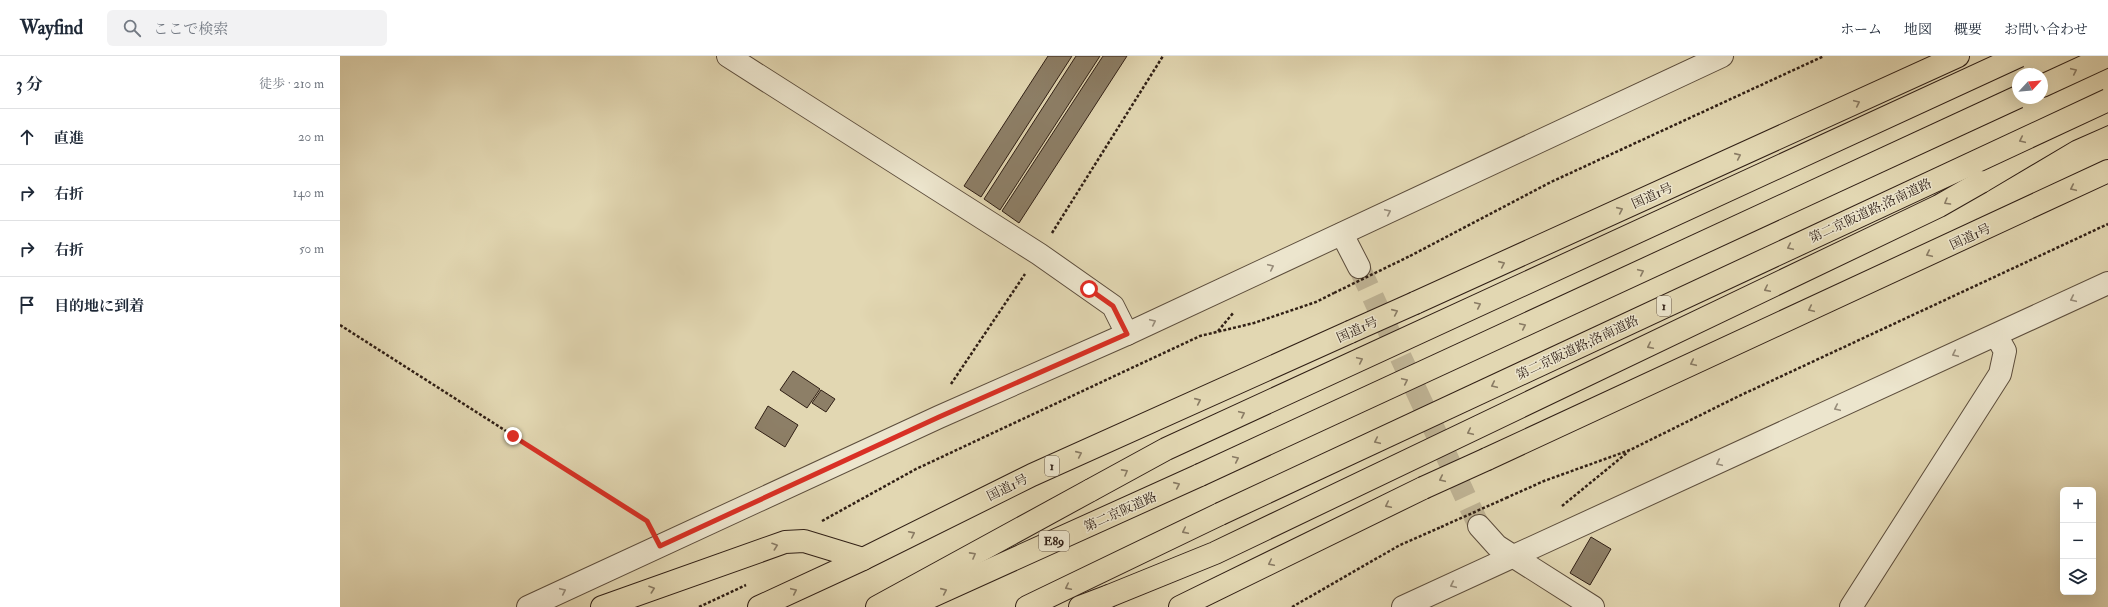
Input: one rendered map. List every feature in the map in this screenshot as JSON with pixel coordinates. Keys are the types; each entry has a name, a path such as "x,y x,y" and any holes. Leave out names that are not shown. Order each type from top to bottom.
{"highway":[{"name":"国道1号","path":"759,607 862,559 1032,475 1958,56"},
{"path":"877,607 1166,449 2019,56"},
{"path":"2048,83 2106,56"},
{"name":"第二京阪道路","path":"908,607 1200,475 2012,100"},
{"name":"第二京阪道路;洛南道路","path":"1027,607 1220,514 2108,100"},
{"path":"1080,607 1222,549 1939,206 2068,131 2108,113"},
{"name":"国道1号","path":"1180,607 1423,488 2108,171"},
{"path":"602,607 785,542 804,541 862,559"}],"street":[{"path":"728,56 1039,254 1113,306 1127,334"},
{"path":"528,607 946,414 1127,334 1722,56"},
{"path":"1342,234 1359,267"},
{"path":"1403,607 2108,283"},
{"path":"1851,607 2000,374 2005,351 1996,335"},
{"path":"1476,574 1482,553 1479,526 1497,546 1593,607"}],"path":[{"path":"804,541 814,526 916,470 1200,336 1254,323 1316,302 1410,256 1551,182 1824,56"},
{"path":"1292,607 1400,545 1544,481 1630,450 1739,396 2108,224"},
{"path":"340,325 647,521 660,546"},
{"path":"1557,510 1630,450"},
{"path":"699,607 750,583"}],"building":[{"path":"1048,56 1072,56 981,197 964,186"},
{"path":"1076,56 1100,56 1000,210 984,199"},
{"path":"1103,56 1127,56 1019,223 1002,211"},
{"path":"793,371 820,389 807,408 780,390"},
{"path":"821,390 835,399 826,412 812,403"},
{"path":"768,406 798,425 785,447 755,428"},
{"path":"1591,537 1611,549 1590,585 1570,573"}],"tunnel":[{"path":"1359,267 1479,526"}],"route":[{"path":"513,436 647,521 660,546 939,417 1127,334 1113,306 1089,289"}]}
